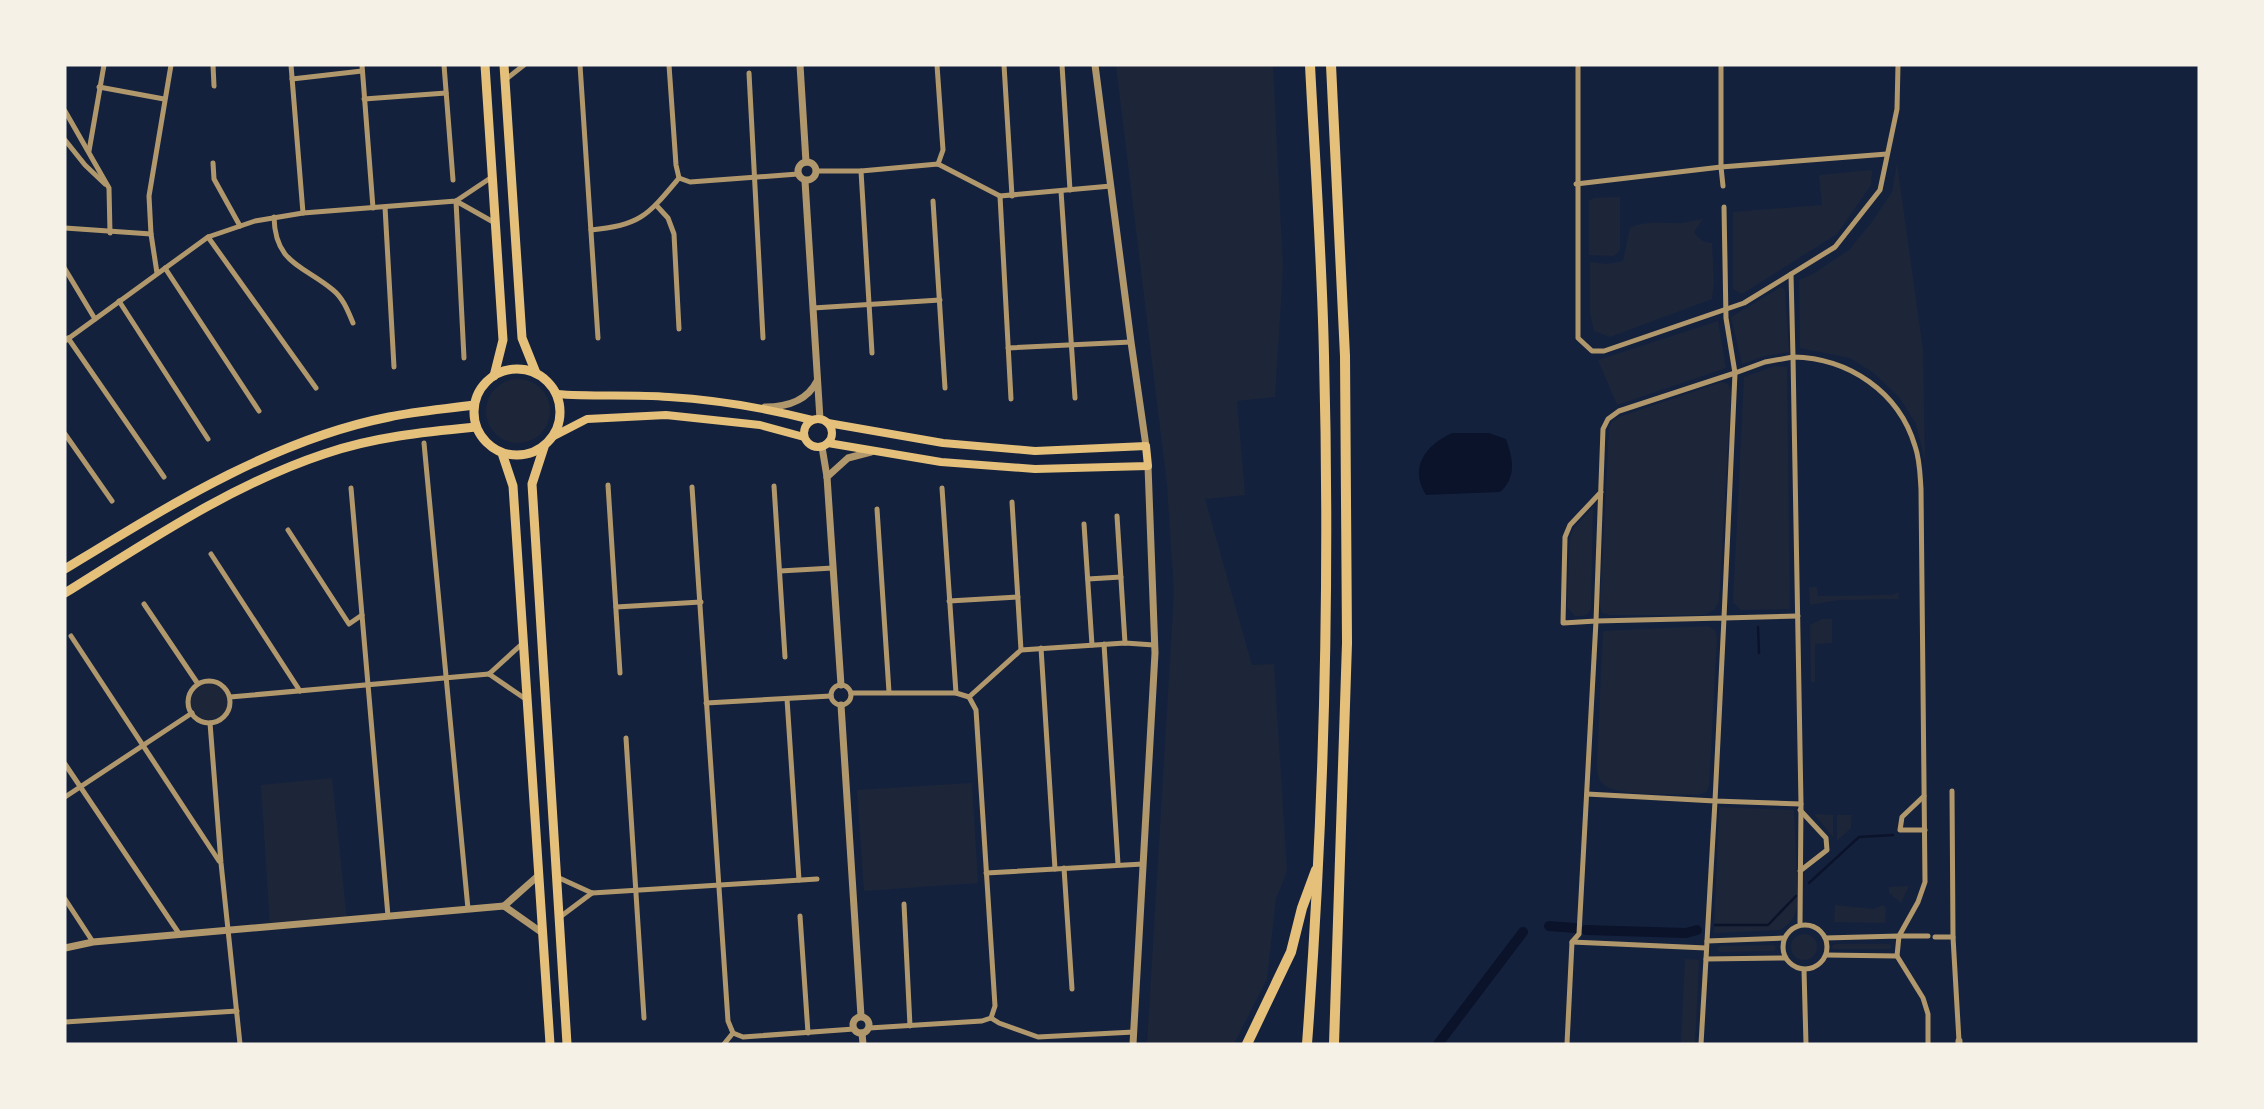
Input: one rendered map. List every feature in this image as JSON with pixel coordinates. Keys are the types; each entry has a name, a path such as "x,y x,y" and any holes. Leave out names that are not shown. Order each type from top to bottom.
{"highway":[{"path":"1307,1044 1319,861 1325,642 1324,356 1310,65"},
{"path":"1331,65 1345,356 1347,643 1334,1044"},
{"path":"1247,1044 1291,952 1302,908 1319,861"}],"main road":[{"path":"485,65 503,340 494,376"},
{"path":"504,65 522,338 536,373"},
{"path":"544,447 524,455 502,453 482,438 476,427 474,405 478,394 494,376 508,370 522,369 536,373 548,382 556,394 560,408 554,436"},
{"path":"556,394 667,396 763,407 943,443 1035,451 1146,446 1148,466 1035,469 941,462 875,451 813,446 804,437 760,425 666,415 587,419 554,436 544,447 532,484 568,1044"},
{"path":"65,569 216,481 281,451 321,436 388,417 474,405"},
{"path":"804,437 805,427 820,420"},
{"path":"820,420 832,433 825,445"},
{"path":"65,593 197,514 289,467 367,442 414,432 476,427"},
{"path":"502,453 513,486 549,1043"}],"street":[{"path":"89,152 104,65"},
{"path":"157,273 149,196 171,65"},
{"path":"213,65 214,86"},
{"path":"291,65 303,213"},
{"path":"444,65 453,180"},
{"path":"505,80 524,65"},
{"path":"580,65 598,338"},
{"path":"669,65 679,178"},
{"path":"800,65 806,162"},
{"path":"937,65 943,150 938,164"},
{"path":"1003,65 1012,196"},
{"path":"1062,65 1070,190"},
{"path":"1095,65 1146,446"},
{"path":"1578,65 1578,338 1592,351 1604,351 1744,303 1835,247 1880,190 1897,109 1898,65"},
{"path":"1721,65 1723,186"},
{"path":"292,79 362,68 373,208"},
{"path":"748,73 763,338"},
{"path":"100,87 164,99"},
{"path":"364,99 446,93"},
{"path":"65,111 109,188 110,233"},
{"path":"65,140 85,165 109,188"},
{"path":"1576,184 1721,167 1887,154"},
{"path":"798,174 799,166 806,162 813,164 816,171 814,177 805,181"},
{"path":"213,163 214,179 240,226"},
{"path":"816,171 861,171 938,164 999,197 1111,186"},
{"path":"861,171 872,353"},
{"path":"679,178 690,181 798,174 805,181 820,420"},
{"path":"164,477 66,339 208,237 274,217 456,201 492,177"},
{"path":"591,230 618,228 637,221 656,205 679,178"},
{"path":"1061,191 1075,398"},
{"path":"999,197 1011,399"},
{"path":"456,201 495,223"},
{"path":"456,201 464,358"},
{"path":"933,201 945,388"},
{"path":"656,205 668,218 674,234 678,329"},
{"path":"385,207 394,367"},
{"path":"1700,1044 1715,801 1735,373 1725,310 1724,207"},
{"path":"274,217 274,232 283,253 307,274 334,291 346,307 353,323"},
{"path":"65,228 151,234"},
{"path":"208,237 316,388"},
{"path":"164,268 259,411"},
{"path":"65,269 95,319"},
{"path":"1791,274 1798,616 1800,925"},
{"path":"813,308 940,300"},
{"path":"119,301 208,439"},
{"path":"1009,348 1130,342"},
{"path":"1567,1044 1572,942 1579,934 1596,621 1603,429 1608,419 1619,411 1765,362 1793,357 1832,361 1860,373 1885,395 1902,417 1915,446 1921,489 1925,882 1918,902 1899,936 1897,956 1923,998 1928,1014 1928,1044"},
{"path":"763,407 789,404 802,399 812,391 817,381"},
{"path":"65,433 112,501"},
{"path":"424,443 468,909"},
{"path":"825,445 841,685"},
{"path":"827,477 848,458 875,451"},
{"path":"1133,1044 1154,645 1148,466"},
{"path":"608,485 620,673"},
{"path":"774,486 785,657"},
{"path":"692,487 728,1021 733,1033 743,1037 854,1029 865,1031 991,1018"},
{"path":"351,488 388,916"},
{"path":"942,488 956,693"},
{"path":"1601,492 1570,525 1565,537 1563,623 1798,616"},
{"path":"1012,502 1021,650"},
{"path":"877,509 889,692"},
{"path":"1117,516 1125,643"},
{"path":"1084,524 1092,645"},
{"path":"288,530 349,624 362,615"},
{"path":"211,554 300,691"},
{"path":"780,571 833,568"},
{"path":"1088,579 1121,577"},
{"path":"949,601 1018,597"},
{"path":"615,607 701,602"},
{"path":"144,604 198,684"},
{"path":"71,636 221,863"},
{"path":"229,697 489,674 524,642"},
{"path":"969,697 1021,650 1125,643 1154,645"},
{"path":"1104,645 1118,864"},
{"path":"1041,648 1055,869"},
{"path":"489,674 527,700"},
{"path":"210,681 223,686 229,697 228,711 223,717 210,723 203,722 192,713 188,701 198,684 210,681"},
{"path":"841,685 849,689 850,693 848,701 841,705 834,702 831,696 834,688 841,685"},
{"path":"850,693 956,693 969,697 976,710 995,1006 991,1018"},
{"path":"706,703 831,696"},
{"path":"787,699 799,880"},
{"path":"841,705 861,1016"},
{"path":"65,797 192,713"},
{"path":"210,723 240,1044"},
{"path":"626,738 644,1018"},
{"path":"65,764 180,935"},
{"path":"1952,791 1953,937 1959,1043"},
{"path":"1587,794 1800,807 1826,838 1827,850 1800,872"},
{"path":"1924,796 1902,817 1900,830 1925,830"},
{"path":"986,873 1143,864"},
{"path":"1064,868 1072,989"},
{"path":"65,948 93,942 504,905 539,875"},
{"path":"557,877 592,892 817,879"},
{"path":"560,917 592,892"},
{"path":"65,899 93,942"},
{"path":"904,904 910,1026"},
{"path":"504,905 541,932"},
{"path":"800,916 808,1033"},
{"path":"1800,925 1815,927 1825,938 1826,955 1817,966 1804,970 1793,967 1783,952 1784,938 1800,925"},
{"path":"1825,938 1928,936"},
{"path":"1935,937 1953,937"},
{"path":"1572,942 1707,945 1784,938"},
{"path":"1826,955 1897,956"},
{"path":"1706,959 1786,958"},
{"path":"1804,970 1806,1044"},
{"path":"65,1022 237,1011"},
{"path":"854,1029 855,1019 861,1016"},
{"path":"861,1016 869,1021 863,1044"},
{"path":"991,1018 1038,1037 1134,1032"},
{"path":"724,1044 733,1033"}],"shaded area":[{"path":"1116,65 1273,65 1283,269 1275,397 1237,401 1245,495 1205,499 1252,665 1274,664 1287,871 1276,899 1267,979 1234,1044 1147,1044 1174,593 1167,485"},
{"path":"1897,163 1923,350 1925,461 1916,424 1900,398 1875,374 1850,358 1800,348 1799,280 1849,250 1892,192"},
{"path":"1872,170 1871,185 1837,234 1742,294 1733,289 1733,212 1822,205 1819,175"},
{"path":"1620,197 1620,250 1614,256 1589,255 1589,201 1594,198"},
{"path":"1703,219 1694,232 1697,237 1712,243 1712,299 1610,337 1594,331 1590,313 1590,262 1607,264 1623,261 1630,228 1640,224 1681,223"},
{"path":"1781,287 1785,290 1789,352 1742,364 1731,317"},
{"path":"1718,321 1726,368 1617,405 1598,360"},
{"path":"1775,366 1787,367 1790,609 1741,610 1733,603 1744,377"},
{"path":"518,379 530,381 541,388 548,399 548,423 541,434 530,441 518,443 506,441 495,434 488,423 486,411 488,399 495,388 506,381"},
{"path":"1722,382 1728,384 1731,392 1719,602 1714,610 1705,615 1602,613 1600,606 1609,430 1612,421"},
{"path":"1452,433 1489,433 1506,439 1512,467 1509,480 1500,492 1426,495 1419,475 1422,458 1434,444"},
{"path":"1593,507 1591,608 1583,616 1575,616 1567,607 1570,538 1574,528"},
{"path":"1809,587 1817,587 1818,596 1893,595 1898,592 1899,599 1839,600 1810,605"},
{"path":"1822,619 1832,619 1832,643 1815,644 1815,682 1811,682 1810,625"},
{"path":"1708,626 1715,630 1717,637 1709,786 1706,792 1699,795 1634,793 1603,784 1598,777 1597,763 1603,631"},
{"path":"209,681 224,687 230,702 224,717 209,723 194,717 188,702 194,687"},
{"path":"332,778 347,920 270,927 261,785"},
{"path":"972,783 978,883 864,891 857,790"},
{"path":"1719,807 1794,810 1798,905 1792,920 1779,930 1714,933"},
{"path":"1814,814 1833,815 1833,837"},
{"path":"1837,815 1851,815 1851,828 1837,841"},
{"path":"1909,886 1901,903 1889,893 1889,887"},
{"path":"1835,905 1874,909 1883,905 1886,908 1885,923 1834,922"},
{"path":"1804,934 1813,938 1817,947 1813,956 1804,960 1795,956 1791,947 1795,938"},
{"path":"1774,945 1774,951 1720,952 1717,949 1720,946"},
{"path":"1832,946 1892,946 1890,949 1833,949"},
{"path":"1685,959 1699,960 1695,1044 1681,1044"}],"waterway":[{"path":"1758,627 1759,653"},
{"path":"1809,883 1859,837 1893,835"},
{"path":"1715,925 1768,925 1796,896"},
{"path":"1549,926 1575,928"},
{"path":"1586,930 1686,933 1697,930"},
{"path":"1438,1044 1523,932"}]}
